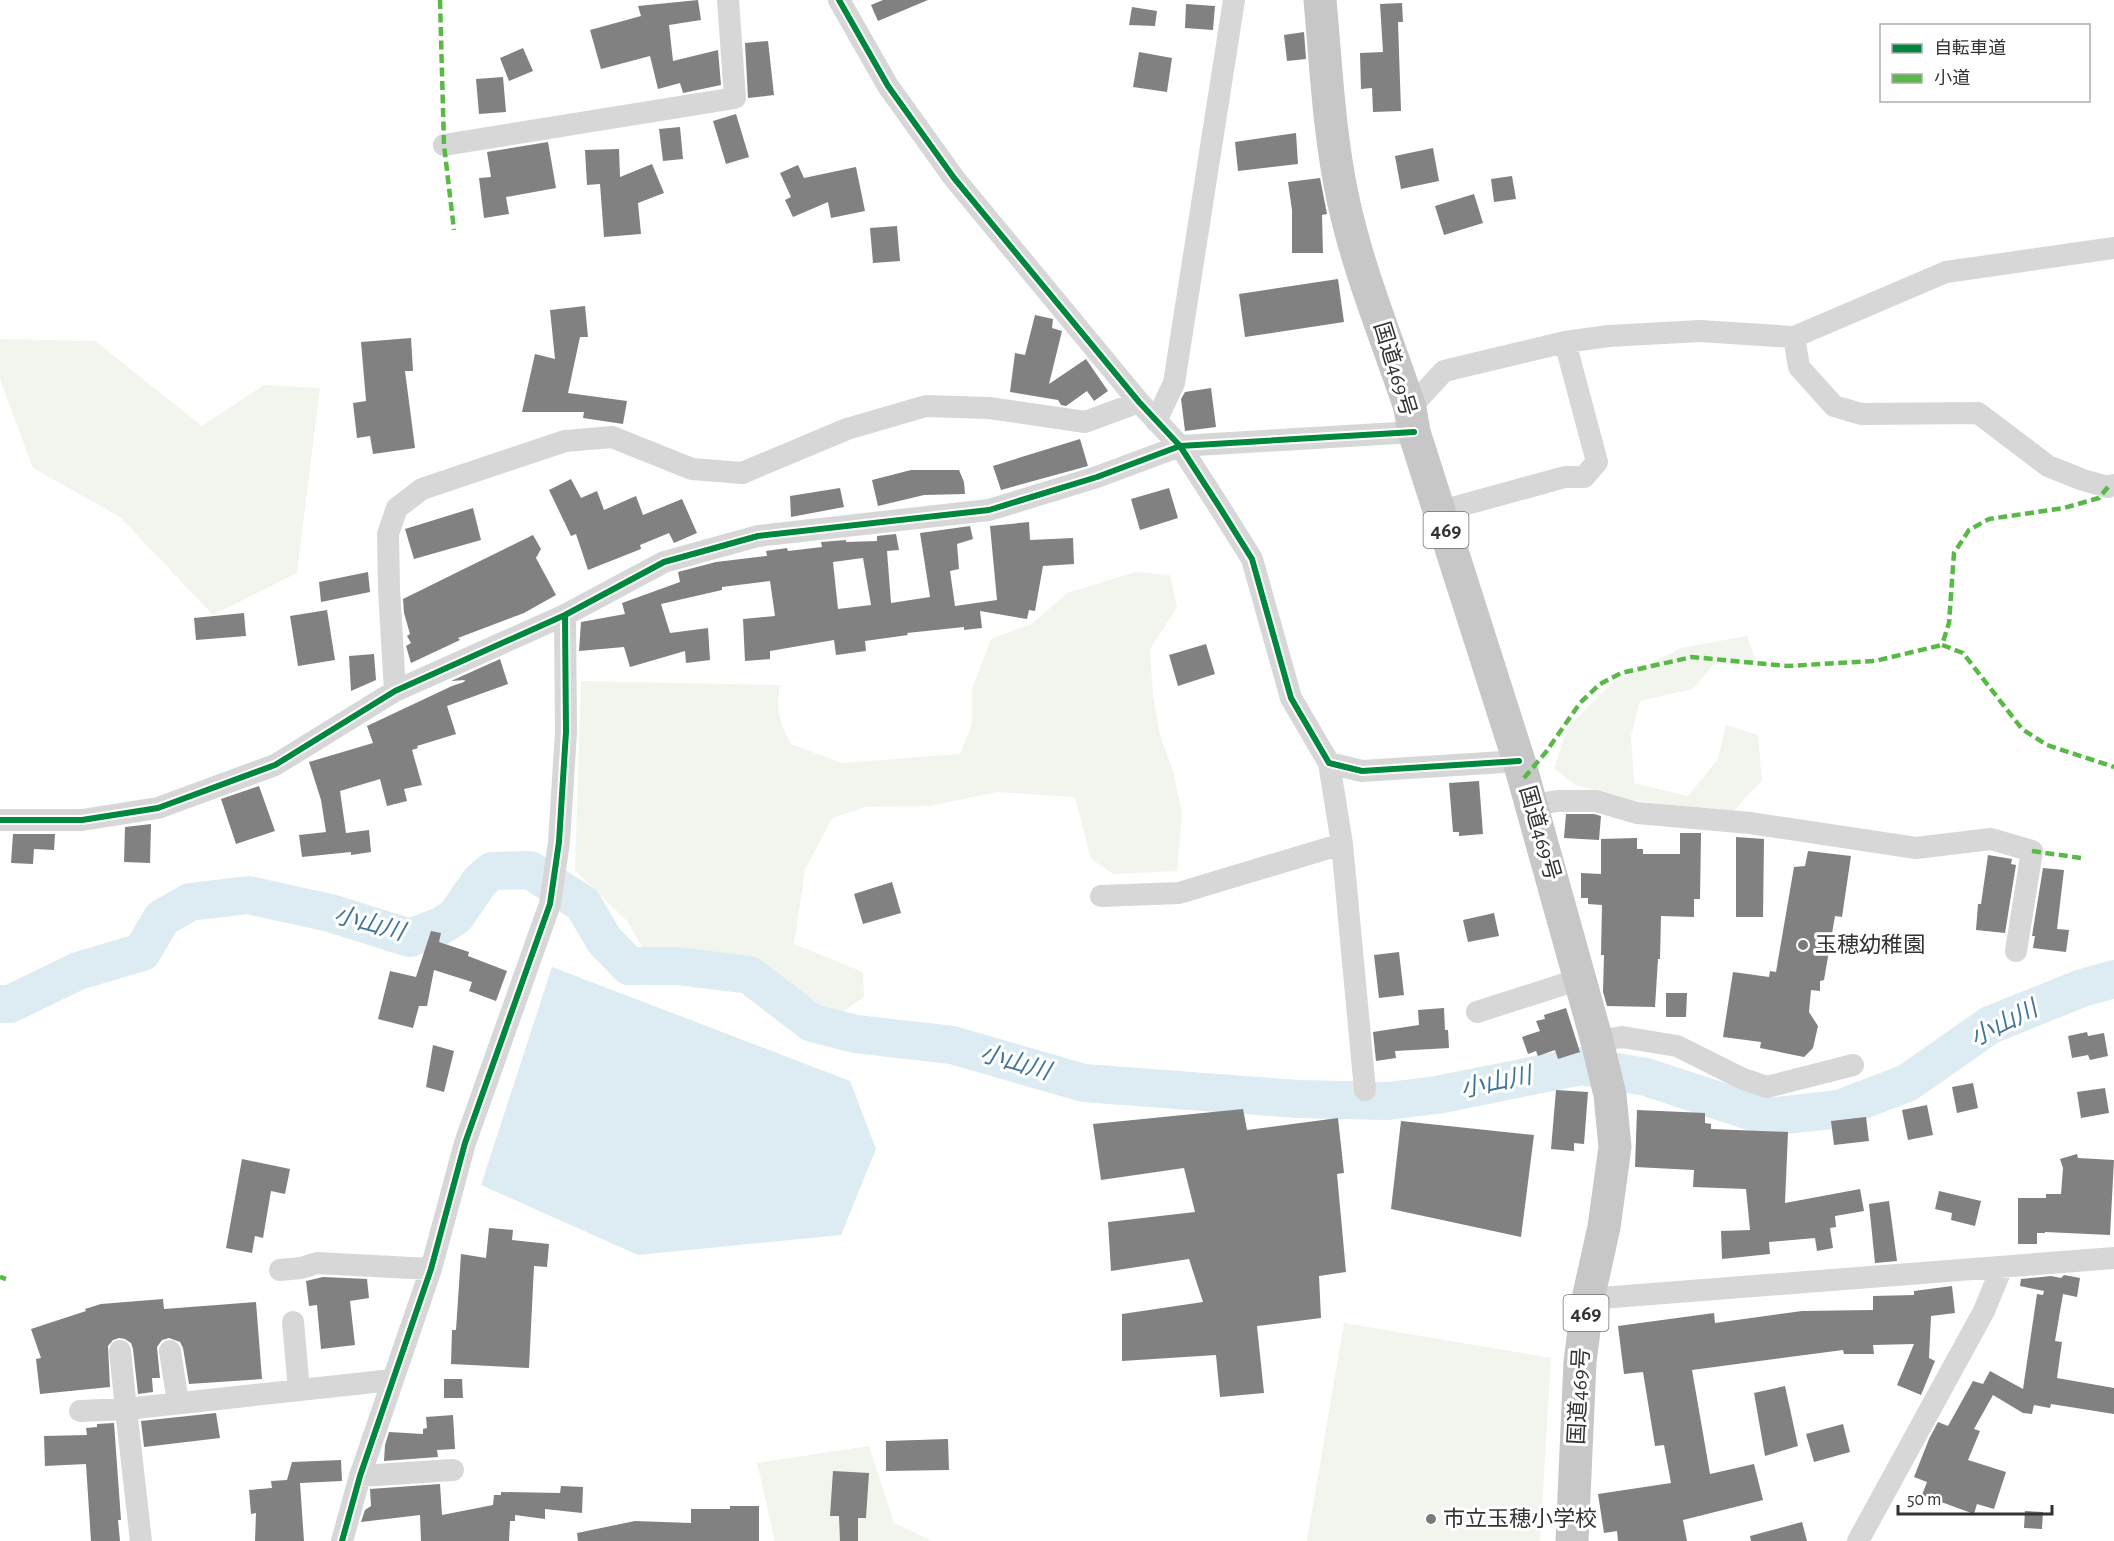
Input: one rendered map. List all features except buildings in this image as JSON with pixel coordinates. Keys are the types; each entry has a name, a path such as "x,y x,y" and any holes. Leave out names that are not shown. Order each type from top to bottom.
{"highway":[{"name":"国道469号","path":"1320,0 1342,199 1358,256 1519,761 1599,1048 1608,1088 1615,1147 1604,1227 1588,1299 1580,1362 1572,1541"}],"street":[{"path":"444,145 735,98 728,0"},
{"path":"839,0 888,86 954,178 1139,402 1180,446 1252,559 1291,698 1329,763 1342,844 1365,1090"},
{"path":"1156,421 1174,383 1234,0"},
{"path":"0,820 82,820 158,808 275,765 395,691 565,615 664,562 748,539 989,510 1097,477 1180,446 1412,420 1444,371 1565,342 1609,336 1700,331 1794,337 1947,272 2114,248"},
{"path":"1794,337 1800,367 1834,406 1861,414 1978,413 2048,466 2082,480 2108,487 2114,486"},
{"path":"1441,512 1565,477 1584,477 1597,462 1565,342"},
{"path":"395,691 388,534 397,508 422,489 565,441 612,437 692,469 742,473 847,429 926,406 989,408 1085,422 1139,402"},
{"path":"342,1541 360,1476 431,1269 465,1143 551,900 566,732 565,615"},
{"path":"1329,763 1362,771 1519,761"},
{"path":"1532,805 1557,801 1596,801 1637,813 1750,823 1916,848 1991,839 2032,851 2016,951"},
{"path":"1101,896 1179,894 1342,844"},
{"path":"1477,1012 1580,979"},
{"path":"1599,1048 1622,1037 1677,1046 1743,1079 1767,1087 1853,1065"},
{"path":"1588,1299 2114,1258"},
{"path":"280,1270 302,1268 317,1263 431,1269"},
{"path":"1858,1541 1984,1311 2002,1267"},
{"path":"293,1322 298,1390"},
{"path":"120,1351 141,1541"},
{"path":"170,1352 178,1403"},
{"path":"80,1411 126,1409 392,1380"},
{"path":"360,1476 453,1470"}],"shaded area":[{"path":"0,339 95,341 202,426 264,385 320,388 297,573 213,615 120,517 33,468 0,379"},
{"path":"1136,572 1170,575 1177,607 1150,649 1153,696 1160,735 1173,771 1182,813 1177,871 1113,874 1091,859 1075,797 997,792 930,806 866,807 832,818 805,870 794,944 863,972 864,997 833,1019 739,964 653,967 628,922 575,870 581,681 780,685 778,702 780,716 791,744 842,763 960,754 972,724 972,689 991,639 1032,624 1067,593"},
{"path":"1747,636 1757,665 1714,664 1693,689 1640,701 1631,736 1634,783 1688,796 1718,759 1726,725 1758,735 1762,780 1731,814 1634,800 1575,785 1554,768 1568,727 1612,683 1681,648"},
{"path":"552,967 850,1081 876,1149 841,1235 638,1255 481,1185"},
{"path":"1344,1323 1551,1358 1540,1541 1307,1541"},
{"path":"869,1446 894,1523 932,1541 775,1541 757,1463"}],"waterway":[{"name":"小山川","path":"0,1004 10,1004 78,971 142,952 162,918 190,902 248,895 330,913 410,938 441,926 456,916 480,881 492,871 530,870 583,904 604,940 629,966 678,966 749,975 812,1023 856,1034 952,1045 1084,1083 1297,1099 1388,1101 1437,1095 1581,1066 1646,1077 1768,1117 1839,1109 1907,1083 1990,1025 2082,988 2114,979"}],"marked path":[{"path":"440,0 444,145 454,230"},
{"path":"2108,487 2099,498 2064,508 1989,519 1969,530 1954,553 1949,623 1942,645 1963,653 2022,729 2047,745 2114,767"},
{"path":"1524,778 1546,752 1580,703 1600,684 1621,673 1692,657 1787,666 1875,661 1942,645"},
{"path":"2032,851 2081,858"},
{"path":"0,1277 6,1279"}],"cycle path":[{"path":"839,0 888,86 954,178 1139,402 1180,446 1222,511 1252,559 1291,698 1329,763 1362,771 1519,761"},
{"path":"0,820 82,820 158,808 275,765 395,691 565,615 664,562 758,536 989,510 1097,477 1180,446 1414,432"},
{"path":"342,1541 360,1476 431,1269 465,1143 550,904 559,842 566,732 565,615"}],"place":[{"name":"玉穂幼稚園","path":"1803,945"},
{"name":"市立玉穂小学校","path":"1431,1519"}]}
